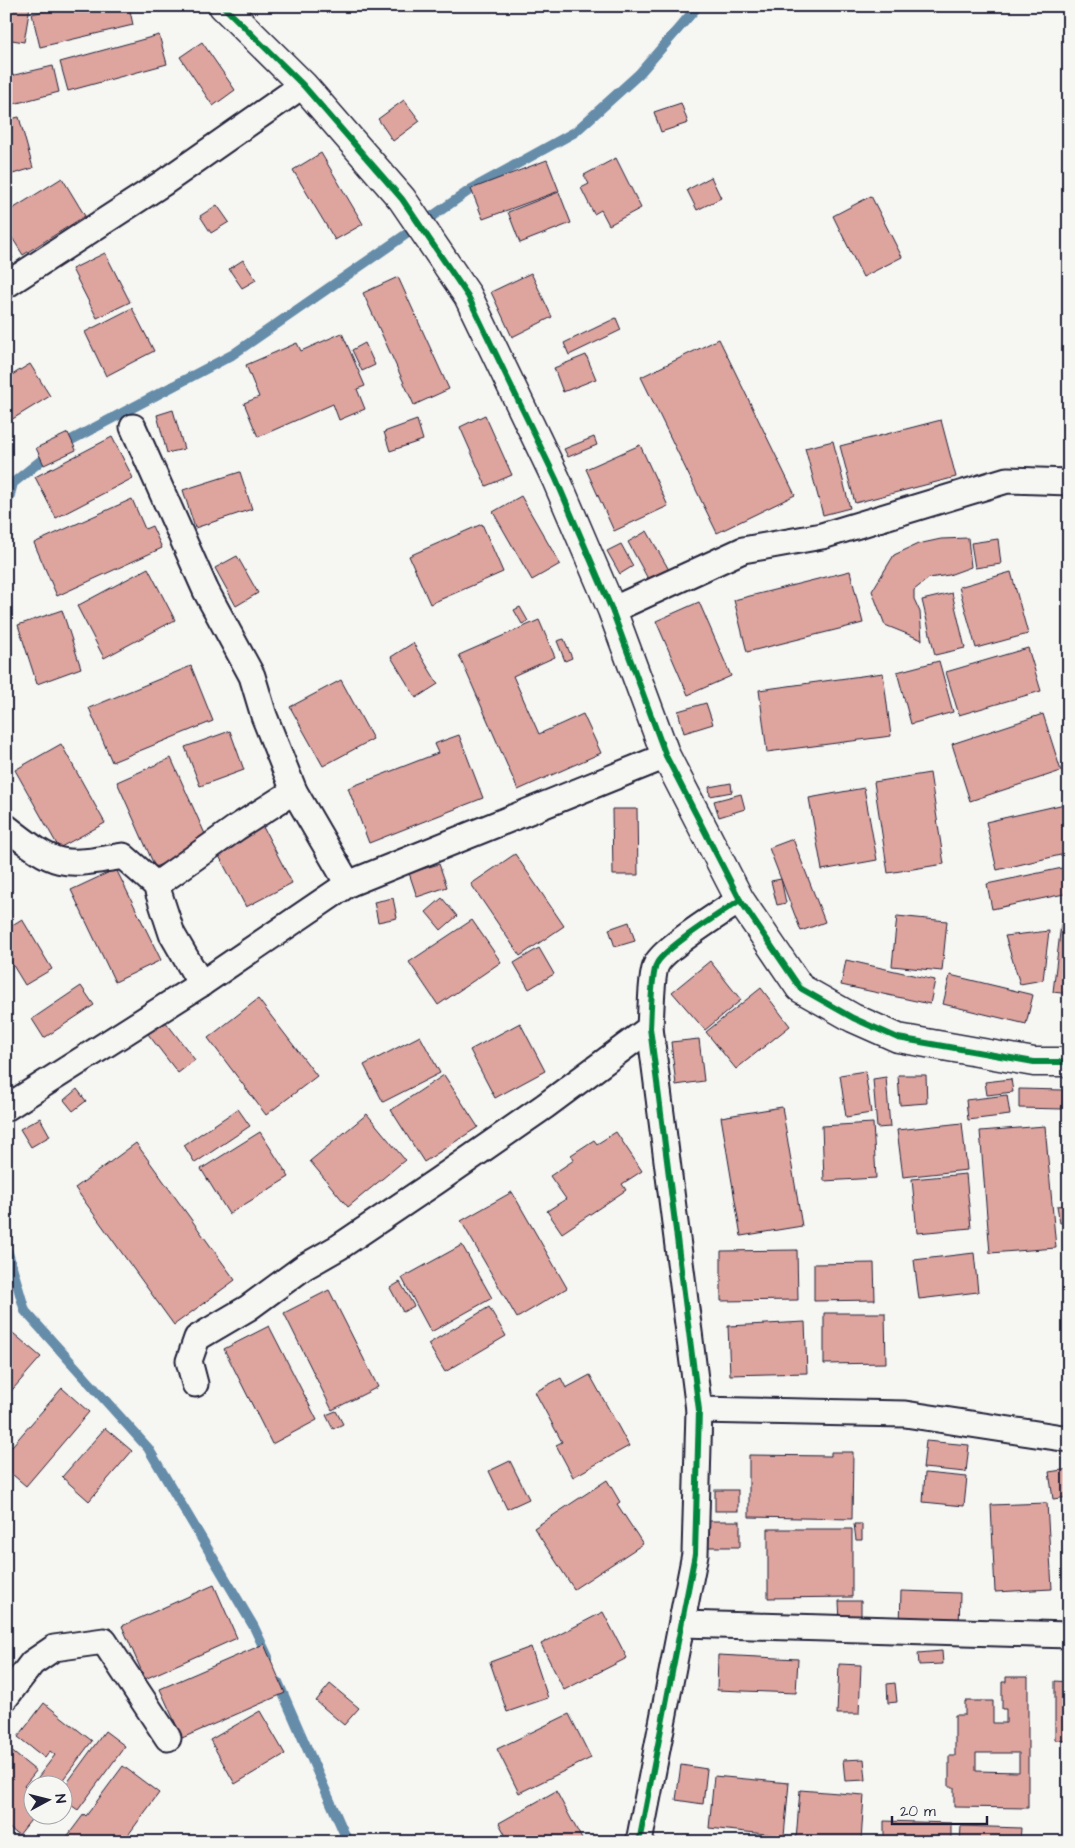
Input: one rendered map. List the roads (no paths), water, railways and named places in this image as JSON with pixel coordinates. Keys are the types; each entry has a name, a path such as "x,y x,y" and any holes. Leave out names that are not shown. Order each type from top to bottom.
{"street":[{"path":"222,6 303,85 402,199 468,296 556,479 612,610 666,756 740,900 800,988 853,1018 898,1038 1034,1062 1069,1062"},
{"path":"6,285 163,183 303,85"},
{"path":"133,427 206,590 252,676 264,716 294,791 348,884"},
{"path":"612,610 743,550 822,536 1007,480 1069,482"},
{"path":"6,1108 201,984 348,884 666,756"},
{"path":"156,885 236,828 294,791"},
{"path":"6,827 52,860 78,864 123,856 156,885 172,934 201,984"},
{"path":"639,1842 695,1554 699,1410 650,1028 656,963 676,944 740,900"},
{"path":"195,1384 188,1361 197,1338 248,1308 304,1267 339,1247 437,1182 545,1106 650,1028"},
{"path":"699,1410 905,1414 1069,1438"},
{"path":"682,1624 1069,1635"},
{"path":"6,1697 32,1663 54,1648 104,1641 168,1738"}],"waterway":[{"path":"6,510 13,483 58,447 232,355 470,190 575,132 639,74 698,6"},
{"path":"6,1246 25,1311 148,1448 254,1627 268,1657"},
{"path":"278,1682 348,1842"}]}
